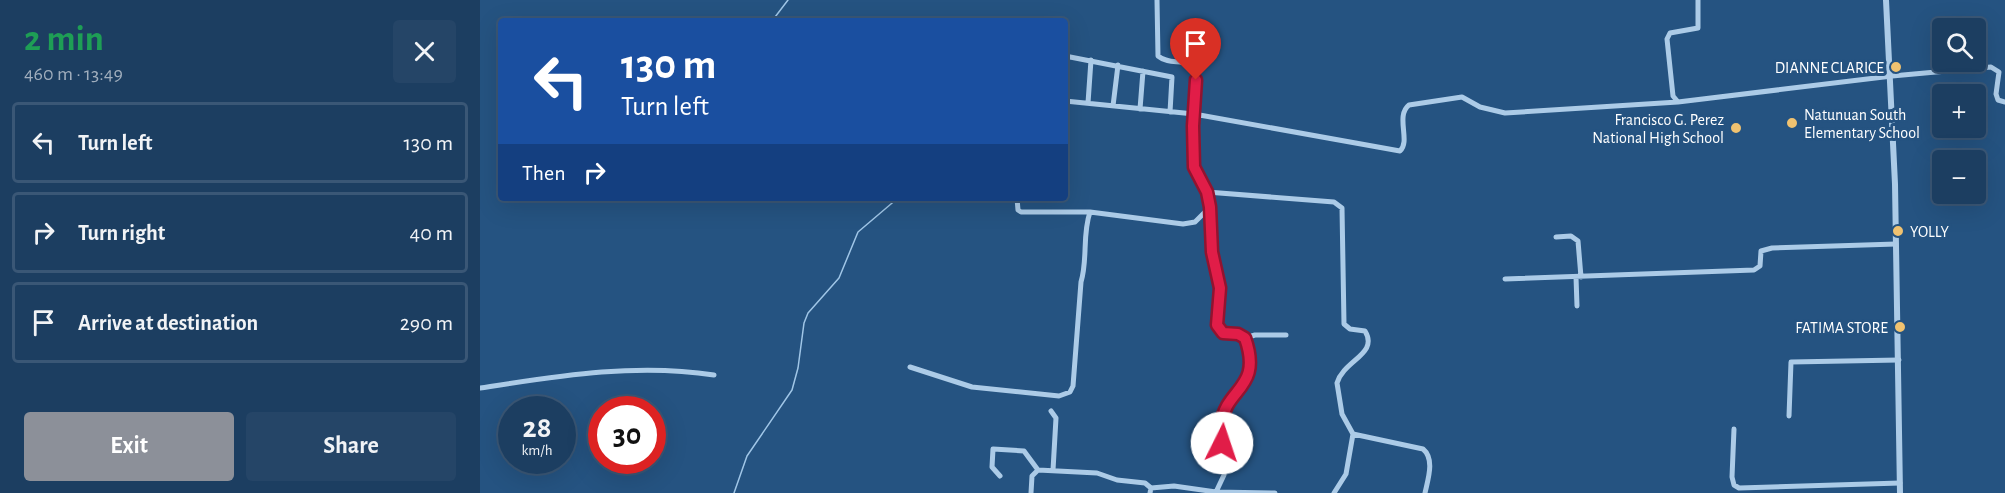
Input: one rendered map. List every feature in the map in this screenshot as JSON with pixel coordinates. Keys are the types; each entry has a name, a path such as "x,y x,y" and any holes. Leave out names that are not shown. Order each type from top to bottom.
{"street":[{"path":"1157,0 1158,56 1164,60 1189,64 1194,70 1196,80 1194,167 1207,192 1210,207 1212,252 1220,288 1217,325 1223,333 1238,334 1245,338 1255,335 1286,334"},
{"path":"1678,102 1673,96 1667,39 1670,33 1698,28 1698,0"},
{"path":"1886,0 1892,76 1900,493"},
{"path":"1068,56 1172,77 1170,112"},
{"path":"1088,103 1091,60"},
{"path":"1113,106 1118,65"},
{"path":"1068,101 1194,114 1400,152 1403,146 1403,112 1409,105 1462,97 1480,106 1505,113 1678,102 1892,76 1991,67 2002,73 1995,94 1998,100 2005,102"},
{"path":"1140,109 1143,71"},
{"path":"1207,192 1334,202 1342,208 1344,324 1350,329 1365,332 1369,343 1368,348 1350,362 1337,383 1338,403 1353,434 1346,474 1334,493"},
{"path":"1017,201 1018,210 1021,212 1090,212 1183,224 1195,222 1210,207"},
{"path":"910,367 972,387 1059,396 1070,392 1073,386 1081,286 1085,269 1085,228 1090,212"},
{"path":"1556,237 1570,236 1578,241 1577,306"},
{"path":"1505,279 1754,270 1760,266 1761,250 1896,244"},
{"path":"1216,492 1224,475 1222,418 1250,375 1245,338"},
{"path":"1789,416 1791,362 1899,360"},
{"path":"480,388 524,380 637,369 714,375"},
{"path":"1051,411 1056,418 1053,470"},
{"path":"1734,429 1732,477 1733,483 1739,488 1900,483"},
{"path":"1353,434 1423,449 1430,460 1425,493"},
{"path":"1000,476 992,467 993,448 1024,451 1038,470"},
{"path":"1031,493 1032,476 1038,470 1053,470 1097,473 1117,480 1145,483 1151,490 1174,486 1216,492 1275,493"}],"waterway":[{"path":"774,18 788,0"},
{"path":"734,493 747,456 792,390 798,368 804,323 808,313 839,278 858,232 894,201"}],"place":[{"name":"DIANNE CLARICE","path":"1896,67"},
{"name":"Natunuan South Elementary School","path":"1792,123"},
{"name":"Francisco G. Perez National High School","path":"1736,128"},
{"name":"YOLLY","path":"1898,231"},
{"name":"FATIMA STORE","path":"1900,327"}],"route":[{"path":"1196,80 1193,160 1197,175 1207,192 1210,207 1212,252 1220,288 1217,325 1223,333 1238,334 1245,338 1250,369 1250,375 1244,386 1222,418 1220,426 1222,443"}]}
